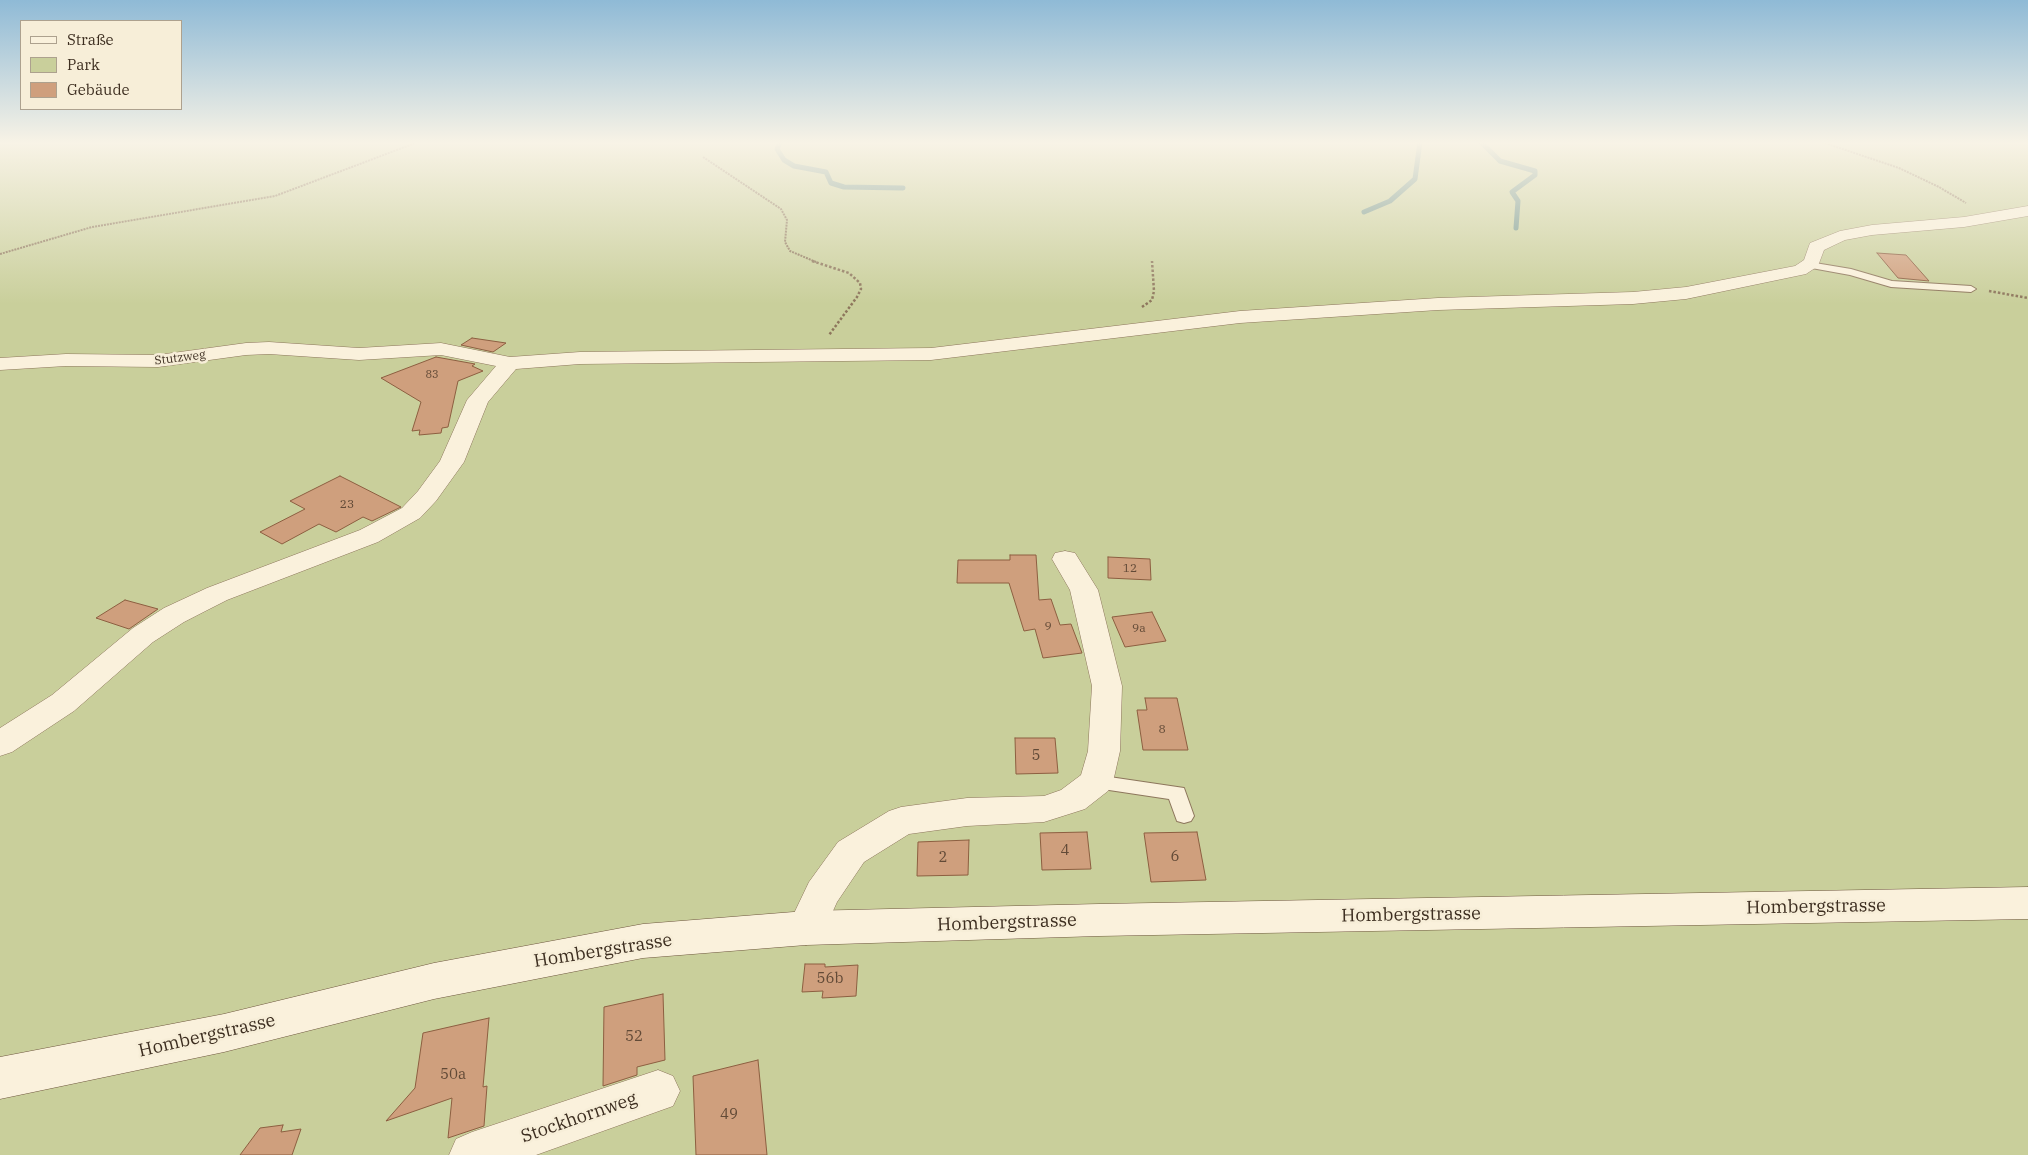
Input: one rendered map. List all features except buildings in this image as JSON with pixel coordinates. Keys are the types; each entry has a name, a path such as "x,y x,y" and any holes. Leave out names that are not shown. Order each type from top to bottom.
{"street":[{"path":"1809,265 1816,248 1840,236 1872,230 1950,224 2028,211"},
{"name":"Stutzweg","path":"0,364 66,360 158,361 257,348 359,354 441,349 510,363 580,358 930,354 1240,317 1438,304 1660,296 1708,289 1772,276 1800,270 1809,265"},
{"path":"0,744 63,702 143,635 174,615 217,594 369,536 411,512 427,496 452,462 478,400 510,363"},
{"path":"806,928 822,893 851,852 902,821 967,812 1044,808 1073,800 1096,782 1104,752 1107,686 1084,590 1064,559"},
{"name":"Hombergstrasse","path":"0,1078 224,1033 434,981 643,941 806,928 1099,920 2028,903"},
{"name":"Stockhornweg","path":"472,1155 658,1091"}],"lane":[{"path":"1809,265 1851,272 1891,284 1971,289"},
{"path":"1096,782 1177,793 1184,816"}],"path":[{"path":"0,254 92,227 275,196"},
{"path":"761,196 781,209 787,220 785,242 790,251 803,258 849,273 860,283 861,289 857,297 826,339 801,356"},
{"path":"1953,196 1990,217"},
{"path":"1971,289 2028,298"}],"green space":[{"path":"0,196 2028,196 2028,1155 0,1155"}],"waterway":[{"path":"1364,212 1390,201 1396,196"},
{"path":"1515,196 1518,201 1516,228"}]}
